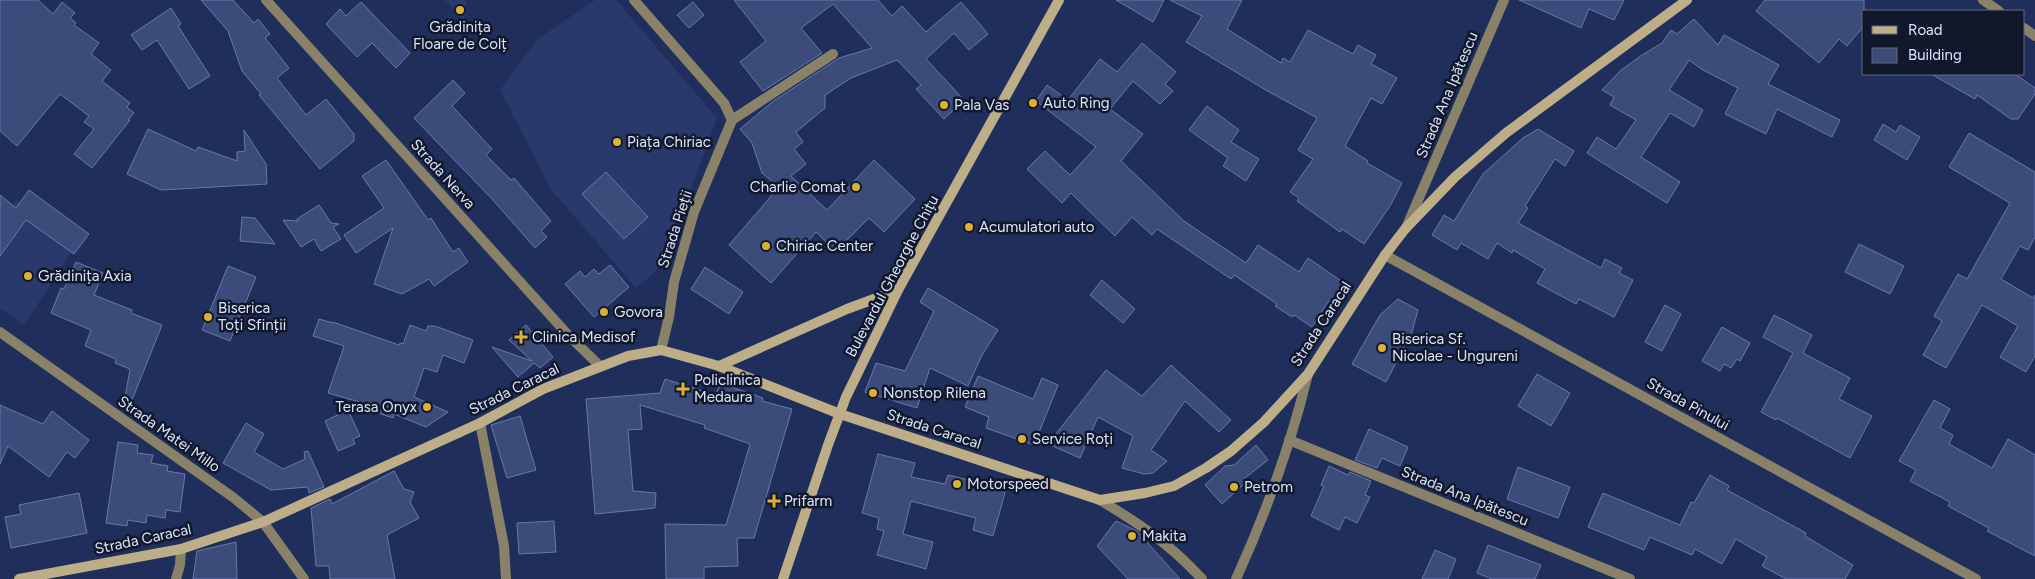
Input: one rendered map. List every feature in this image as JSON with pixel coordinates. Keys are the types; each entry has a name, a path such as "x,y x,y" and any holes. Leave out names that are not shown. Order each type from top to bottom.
{"main road":[{"name":"Bulevardul Gheorghe Chițu","path":"783,579 840,414 898,290 1059,0"},
{"name":"Strada Caracal","path":"19,579 181,549 263,522 480,422 543,389 628,356 661,350 719,366 840,414 1100,500 1174,486 1231,451 1264,422 1308,374 1385,255 1405,229 1455,177 1506,133 1687,0"},
{"path":"719,366 847,309 898,290"}],"street":[{"name":"Strada Nerva","path":"266,0 575,343 600,366"},
{"path":"634,0 724,103 732,120 834,54"},
{"name":"Strada Ana Ipătescu","path":"1405,229 1504,0"},
{"path":"1984,0 1998,10"},
{"name":"Strada Pieții","path":"661,350 669,317 674,282 694,212 732,120"},
{"name":"Strada Pinului","path":"1385,255 1976,579"},
{"name":"Strada Matei Millo","path":"0,332 234,498 263,522 304,579"},
{"path":"1236,579 1258,530 1289,440 1308,374"},
{"path":"480,422 504,546 506,579"},
{"name":"Strada Ana Ipătescu","path":"1289,440 1630,579"},
{"path":"1100,500 1146,527 1181,556 1202,579"},
{"path":"176,579 181,549"}],"shaded area":[{"name":"Grădinița Floare de Colț","path":"445,0 467,0 464,21"},
{"name":"Piața Chiriac","path":"595,0 616,0 717,118 669,248 654,273 636,288 550,188 500,90 538,39"},
{"name":"Grădinița Axia","path":"16,200 77,244 24,325 0,308 0,223"}],"building":[{"path":"0,0 38,0 53,14 62,2 75,13 70,18 76,23 74,25 99,43 91,54 111,70 102,81 130,103 127,107 134,113 92,168 74,154 94,129 84,122 89,116 60,94 17,146 0,131"},
{"path":"201,0 233,0 254,23 258,19 270,34 265,38 289,68 277,78 306,115 326,99 354,134 354,141 320,169 259,95 261,94 242,71 228,31"},
{"path":"734,0 878,0 892,16 902,6 926,32 961,2 988,34 969,50 954,33 926,59 964,100 944,119 916,89 921,85 897,60 851,78 825,95 825,108 796,132 803,142 794,149 806,164 791,176 827,210 874,160 915,199 884,232 869,218 836,251 816,232 771,283 729,245 779,187 762,173 752,143 740,129 772,102 839,58 872,48 833,4 801,28 822,53 763,91 740,62 766,41"},
{"path":"1116,0 1164,0 1153,22"},
{"path":"1170,0 1242,0 1227,29 1281,63 1283,58 1290,62 1308,30 1353,54 1358,45 1376,55 1371,64 1397,78 1382,104 1371,98 1345,146 1368,161 1367,163 1402,183 1390,206 1364,244 1342,229 1340,232 1297,201 1299,198 1290,192 1313,159 1298,150 1317,118 1264,89 1186,42 1202,16"},
{"path":"1519,0 1624,0 1614,20 1589,9 1581,28"},
{"path":"1765,0 1864,0 1862,28 1847,46 1839,39 1819,63 1756,11"},
{"path":"361,2 410,53 396,68 372,43 357,57 326,24 340,9 346,16"},
{"path":"693,2 704,15 689,28 677,15"},
{"path":"171,8 181,24 178,26 210,76 189,89 157,40 142,50 131,35"},
{"path":"1694,19 1718,45 1724,35 1779,65 1768,84 1840,120 1832,137 1777,109 1766,134 1725,114 1738,88 1703,70 1689,60 1669,90 1703,110 1694,127 1670,113 1641,157 1680,182 1667,203 1587,153 1597,137 1616,149 1636,120 1610,105 1614,97 1602,90 1620,71 1662,43 1671,30 1677,34"},
{"path":"1142,43 1176,72 1165,84 1173,91 1160,104 1133,81 1110,109 1143,134 1121,161 1184,221 1246,263 1258,245 1299,272 1308,258 1347,285 1333,305 1328,302 1312,327 1294,315 1292,317 1275,306 1277,304 1234,275 1231,279 1157,229 1152,235 1132,217 1115,236 1071,193 1062,203 1027,169 1045,151 1070,175 1096,147 1036,101 1047,85 1068,100 1100,59 1117,72"},
{"path":"1933,75 2016,75 2035,88 2035,94 2018,119 2011,119 1977,95 1975,99"},
{"path":"453,80 465,93 452,106 492,149 486,155 511,180 514,178 551,221 541,231 547,237 535,248 492,199 414,118"},
{"path":"1207,106 1239,130 1231,142 1259,159 1246,181 1223,166 1228,158 1189,130"},
{"path":"1883,124 1896,132 1900,125 1920,137 1907,160 1874,140"},
{"path":"148,129 196,151 198,147 237,161 237,152 245,151 244,130 266,164 267,184 161,190 127,174"},
{"path":"1538,129 1574,151 1565,166 1555,159 1525,206 1528,208 1518,223 1601,268 1605,259 1622,268 1619,273 1633,280 1614,317 1579,299 1576,304 1537,283 1545,269 1513,250 1512,253 1497,243 1488,259 1461,243 1457,250 1432,235 1444,215 1454,221 1483,174 1523,138"},
{"path":"1969,133 2035,172 2035,237 2028,250 2020,246 2001,279 2033,298 2035,295 2035,356 2026,372 2000,357 2018,326 1982,305 1946,368 1923,355 1942,321 1934,316 1958,274 1967,279 2010,203 1949,167"},
{"path":"386,160 428,220 431,218 453,252 459,248 468,262 434,286 429,279 402,294 374,284 393,228 356,253 344,235 384,208 362,176"},
{"path":"606,172 648,217 624,239 582,194"},
{"path":"29,190 89,234 74,254 26,220 0,256 0,195 16,208"},
{"path":"319,205 331,223 339,224 333,227 341,239 321,251 314,239 301,247 283,220 298,221 297,219"},
{"path":"242,217 255,218 275,244 240,241"},
{"path":"1859,244 1904,266 1890,294 1845,272"},
{"path":"76,262 103,273 94,295 132,310 131,313 162,325 132,400 125,398 130,369 115,363 116,359 85,346 91,330 51,313 61,288 64,289"},
{"path":"610,265 629,287 594,317 565,284 580,271 585,277 594,269 599,274"},
{"path":"228,266 256,277 230,341 202,330"},
{"path":"705,267 743,292 729,314 691,289"},
{"path":"1102,280 1135,309 1123,323 1090,295"},
{"path":"928,288 998,330 982,355 968,386 930,368 917,408 865,392 876,363 905,371 934,311 920,302"},
{"name":"Biserica Sf. Nicolae - Ungureni","path":"1398,299 1418,310 1412,332 1386,382 1352,364 1380,315"},
{"path":"1665,305 1681,314 1662,351 1645,342"},
{"path":"1774,315 1812,335 1803,353 1850,378 1839,399 1872,416 1850,458 1777,418 1776,420 1761,412 1793,353 1763,337"},
{"path":"319,319 399,345 400,343 403,344 410,325 426,331 428,326 435,326 473,340 464,363 443,355 437,372 424,368 414,397 448,412 426,427 394,414 393,418 357,406 363,403 328,393 344,346 313,336"},
{"path":"526,325 553,357 540,368 534,363 518,377 492,347 532,361 509,340"},
{"path":"1722,327 1750,343 1740,361 1737,359 1731,368 1724,364 1720,371 1702,361"},
{"path":"1171,365 1231,420 1219,432 1185,401 1151,450 1167,461 1153,473 1144,474 1122,468 1133,436 1098,417 1080,458 1048,444 1106,370 1142,396"},
{"path":"1537,374 1570,393 1551,426 1518,406"},
{"path":"978,376 1033,399 1042,378 1058,385 1034,445 986,428 989,417 965,407"},
{"path":"665,379 716,395 720,383 763,398 762,401 792,409 754,538 737,538 738,566 704,567 704,579 666,579 665,524 726,525 750,444 704,428 705,425 640,405 642,429 628,430 633,491 656,493 655,508 595,514 586,399 660,393"},
{"path":"1934,400 1950,409 1940,428 1953,435 1949,444 1992,468 2008,439 2035,455 2035,556 1987,531 1989,528 1948,506 1950,502 1910,481 1916,470 1899,461"},
{"path":"0,405 43,424 52,411 89,440 75,458 67,452 49,477 8,446 0,464"},
{"path":"348,410 360,436 353,439 355,444 338,451 325,421"},
{"path":"520,416 536,470 507,478 491,425"},
{"path":"246,423 264,434 254,452 283,469 305,459 304,452 308,451 324,487 309,493 308,487 271,490 223,463"},
{"path":"1369,429 1408,447 1400,466 1382,458 1377,468 1355,460"},
{"path":"118,442 138,445 137,453 153,455 151,463 168,466 167,471 185,474 180,512 166,510 165,518 147,515 146,523 128,520 127,526 106,523"},
{"path":"1256,445 1268,460 1245,478 1244,484 1222,504 1205,485 1225,466 1234,465"},
{"path":"878,454 915,463 911,477 945,484 948,475 1006,489 993,536 973,530 976,518 911,501 903,534 933,542 926,569 877,555 884,531 877,529 879,518 862,513"},
{"path":"1329,466 1348,475 1350,472 1371,481 1365,495 1370,497 1357,523 1345,517 1339,530 1311,516 1324,486 1321,485"},
{"path":"1518,467 1570,487 1558,518 1507,499"},
{"path":"394,471 404,489 414,492 410,502 419,518 387,535 395,579 330,579 329,566 316,566 311,508 330,499 332,504"},
{"path":"1710,475 1729,486 1727,490 1806,533 1805,536 1853,565 1845,579 1786,579 1762,566 1767,557 1736,539 1722,564 1695,549 1692,555 1650,537 1644,550 1588,527 1603,493 1680,525 1691,502 1694,503"},
{"path":"79,493 87,533 11,548 5,517 21,514 19,505"},
{"path":"554,521 556,552 519,554 517,523"},
{"path":"1116,521 1137,531 1180,579 1128,579 1097,546"},
{"path":"236,542 237,579 193,579 197,551"},
{"path":"1488,545 1541,565 1535,579 1492,579 1477,573"},
{"path":"1435,550 1456,559 1448,579 1422,579"}],"place":[{"name":"Grădinița Floare de Colț","path":"460,10"},
{"name":"Auto Ring","path":"1033,103"},
{"name":"Pala Vas","path":"944,105"},
{"name":"Piața Chiriac","path":"617,142"},
{"name":"Charlie Comat","path":"856,187"},
{"name":"Acumulatori auto","path":"969,227"},
{"name":"Chiriac Center","path":"766,246"},
{"name":"Grădinița Axia","path":"28,276"},
{"name":"Govora","path":"604,312"},
{"name":"Biserica Toți Sfinții","path":"208,317"},
{"name":"Clinica Medisof","path":"521,337"},
{"name":"Biserica Sf. Nicolae - Ungureni","path":"1382,348"},
{"name":"Policlinica Medaura","path":"683,389"},
{"name":"Nonstop Rilena","path":"873,393"},
{"name":"Terasa Onyx","path":"427,407"},
{"name":"Service Roți","path":"1022,439"},
{"name":"Motorspeed","path":"957,484"},
{"name":"Petrom","path":"1234,487"},
{"name":"Prifarm","path":"774,501"},
{"name":"Makita","path":"1132,536"}]}
